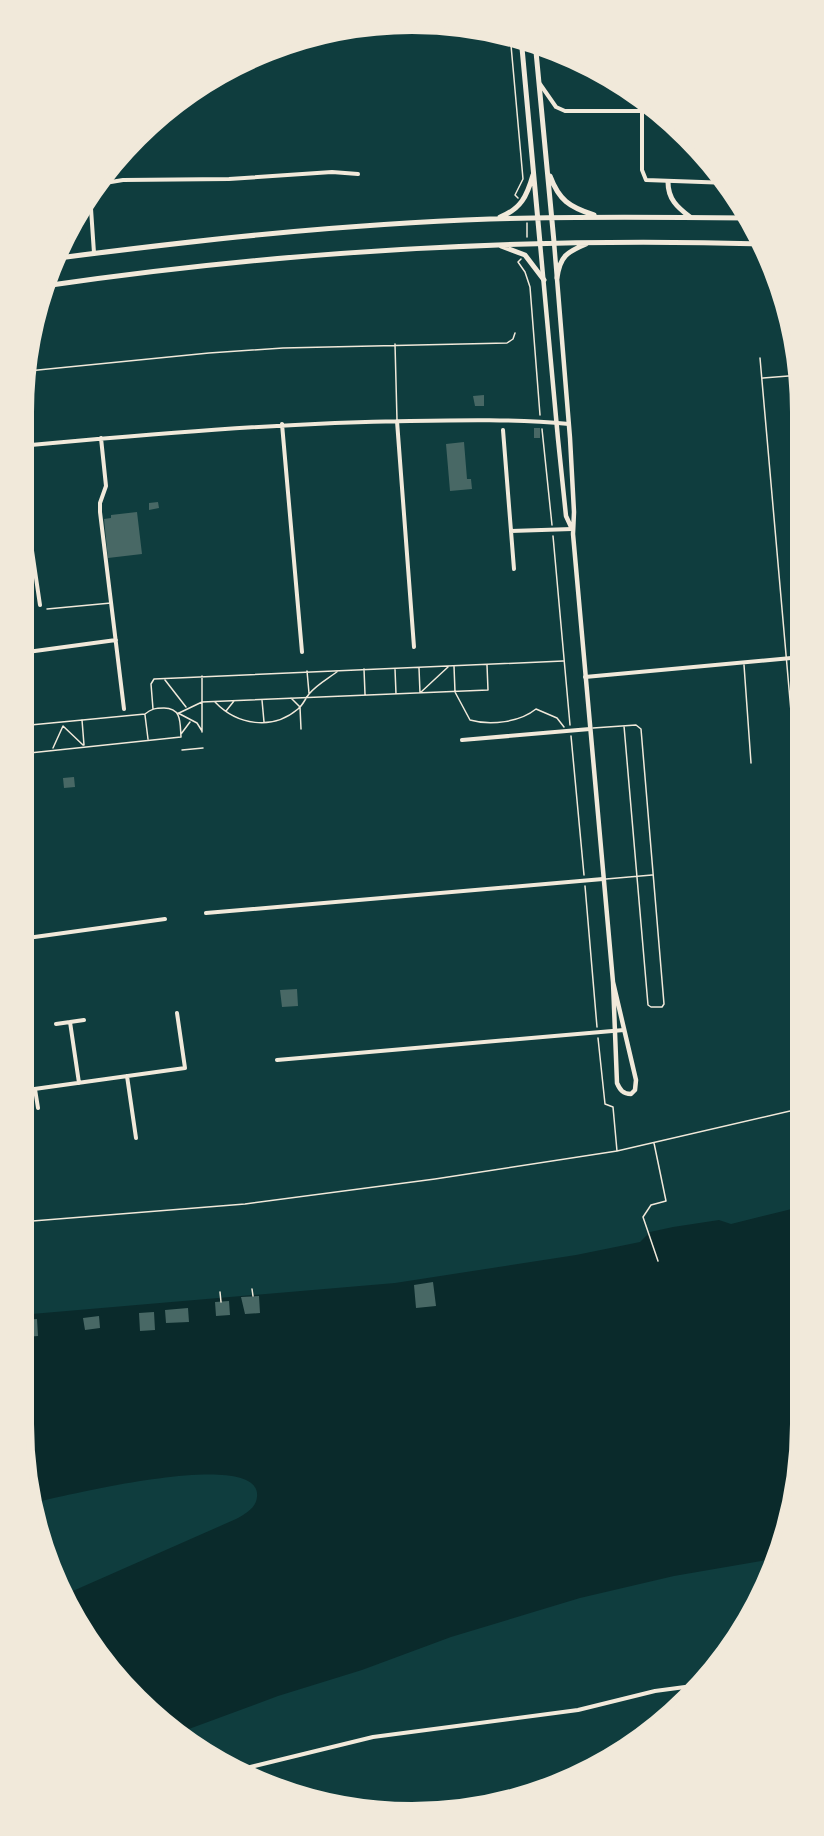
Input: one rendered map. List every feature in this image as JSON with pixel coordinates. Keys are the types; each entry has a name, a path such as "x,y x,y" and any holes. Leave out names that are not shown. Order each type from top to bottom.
{"main road":[{"path":"522,46 540,243"},
{"path":"536,50 554,242"},
{"path":"548,170 557,193 566,202 598,217"},
{"path":"492,219 516,209 523,202 534,171"},
{"path":"668,182 672,201 690,218"},
{"path":"63,257 260,235 492,219 741,218"},
{"path":"52,285 304,256 488,245 554,242 755,244"},
{"path":"557,278 562,258 591,242"},
{"path":"488,245 511,249 525,255 544,280"}],"street":[{"path":"540,84 559,110 647,111"},
{"path":"642,111 644,178 650,182 718,183"},
{"path":"107,182 229,179 332,172 358,174"},
{"path":"91,205 94,253"},
{"path":"554,242 569,424 574,512 572,529 613,982 613,1030 617,1083 620,1090 628,1094 634,1090 636,1080 613,982"},
{"path":"540,243 566,516 572,529"},
{"path":"397,421 414,646"},
{"path":"30,445 282,424 556,421 569,424"},
{"path":"282,424 302,652"},
{"path":"503,430 514,569"},
{"path":"101,438 106,486 99,512 124,709"},
{"path":"511,531 572,529"},
{"path":"30,537 40,605"},
{"path":"30,652 116,640"},
{"path":"585,677 794,658"},
{"path":"462,740 590,729"},
{"path":"206,913 603,879"},
{"path":"30,938 165,919"},
{"path":"30,1090 185,1068 177,1013"},
{"path":"56,1024 84,1020"},
{"path":"70,1022 79,1083"},
{"path":"277,1060 624,1030"},
{"path":"127,1076 136,1138"},
{"path":"35,1089 38,1108"},
{"path":"246,1768 373,1737 578,1710 655,1691 688,1687"}],"lane":[{"path":"32,371 222,352 395,344 507,343 513,339 515,333"},
{"path":"395,344 397,421"},
{"path":"760,358 794,744"},
{"path":"762,378 792,376"},
{"path":"46,609 111,603"},
{"path":"743,662 752,763"},
{"path":"590,729 624,726 638,725 641,729 664,1004 661,1007 648,1005 624,726"},
{"path":"603,879 653,875"}],"path":[{"path":"511,43 523,179 515,195 523,202"},
{"path":"526,218 527,243"},
{"path":"518,262 530,283 570,725"},
{"path":"153,709 151,684 154,679 202,675 564,661"},
{"path":"178,713 202,702 214,701 488,690 487,664"},
{"path":"454,665 455,692 470,720 484,722 518,719 536,709 557,718 567,730"},
{"path":"420,693 450,666"},
{"path":"419,667 420,693"},
{"path":"395,668 396,694"},
{"path":"364,669 366,695"},
{"path":"307,671 309,694"},
{"path":"214,701 234,718 264,723 285,717 300,707 309,694 338,671"},
{"path":"30,725 145,714 153,709 168,708 197,723 202,732 202,675"},
{"path":"164,678 187,708"},
{"path":"291,698 300,707 301,729"},
{"path":"262,699 264,723"},
{"path":"225,712 235,700"},
{"path":"178,713 181,734"},
{"path":"145,714 148,739"},
{"path":"81,719 84,746"},
{"path":"53,749 63,726 62,721"},
{"path":"30,752 181,737 191,721"},
{"path":"63,726 84,746"},
{"path":"571,735 605,1104 613,1107 617,1151"},
{"path":"182,750 203,748"},
{"path":"30,1221 287,1200 617,1151 794,1110"},
{"path":"654,1143 666,1201 651,1205 643,1217 658,1261"},
{"path":"252,1289 253,1296"},
{"path":"220,1292 221,1302"}],"water":[{"path":"794,1208 793,1449 787,1499 769,1560 674,1576 580,1598 451,1637 184,1731 142,1694 109,1657 94,1636 69,1593 236,1519 252,1507 257,1497 250,1482 228,1476 196,1475 117,1485 38,1502 31,1449 30,1314 395,1283 576,1255 640,1242 650,1232 673,1227 719,1220 731,1224"}],"building":[{"path":"484,395 484,406 475,406 473,396"},
{"path":"534,428 540,428 540,438 534,438"},
{"path":"464,442 467,479 471,479 472,489 450,491 446,444"},
{"path":"158,502 159,508 149,510 149,503"},
{"path":"137,512 142,554 108,558 104,519 111,518 111,515"},
{"path":"74,777 75,787 64,788 63,778"},
{"path":"297,989 298,1006 282,1007 280,990"},
{"path":"433,1282 436,1306 416,1308 414,1285"},
{"path":"259,1296 260,1313 245,1314 241,1297"},
{"path":"229,1301 230,1315 216,1316 215,1302"},
{"path":"188,1308 189,1322 166,1323 165,1310"},
{"path":"154,1312 155,1330 140,1331 139,1313"},
{"path":"99,1316 100,1328 85,1330 83,1318"},
{"path":"37,1319 38,1336 30,1337 30,1320"}]}
